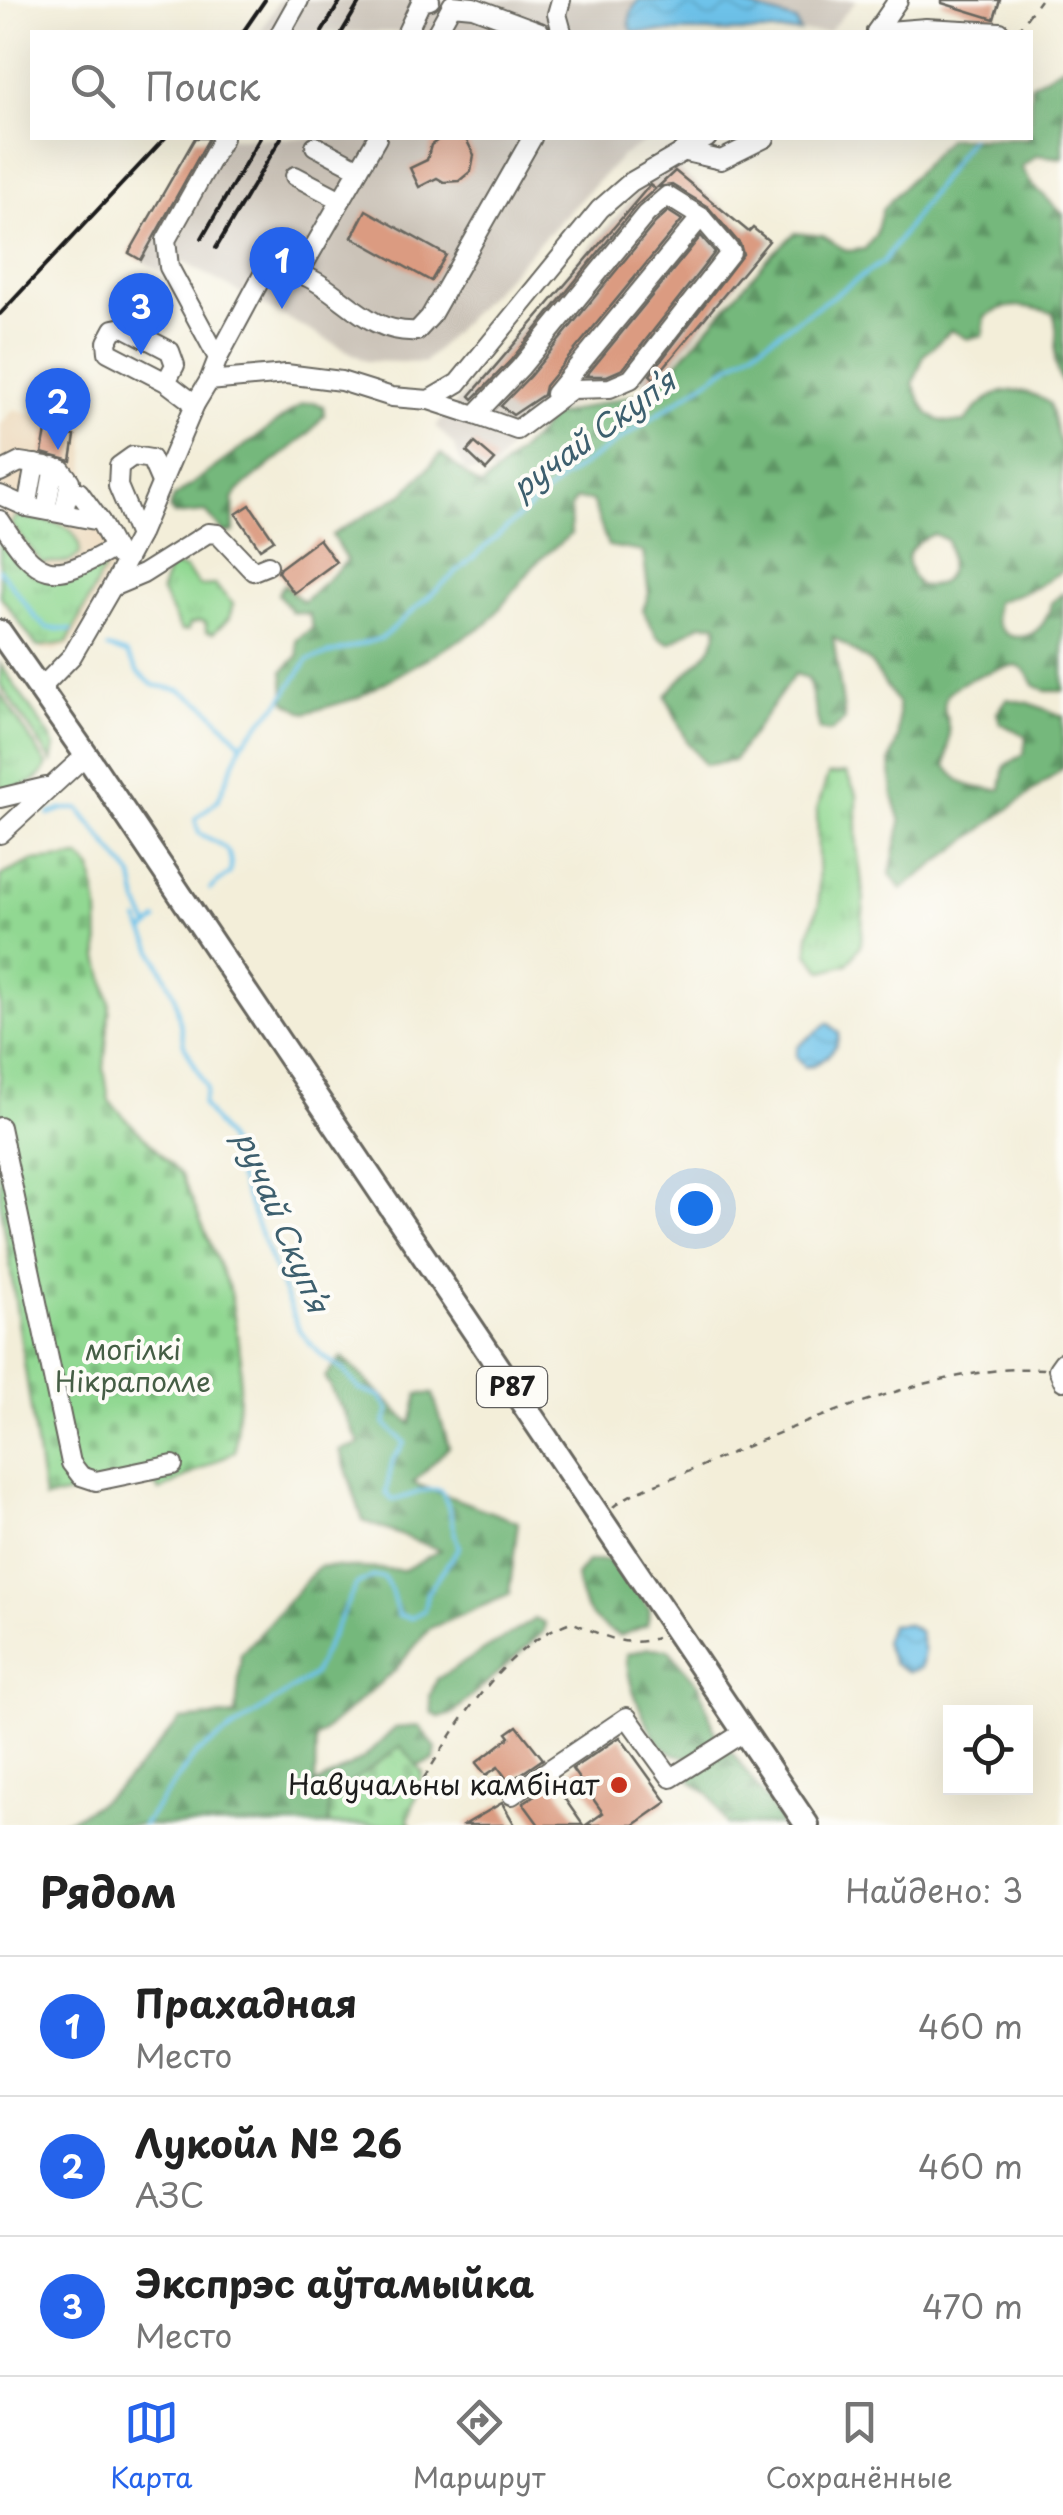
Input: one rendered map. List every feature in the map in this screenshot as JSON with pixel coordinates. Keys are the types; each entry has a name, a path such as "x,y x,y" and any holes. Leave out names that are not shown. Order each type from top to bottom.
{"main road":[{"name":"Р87","path":"0,632 807,1825"}],"lane":[{"path":"282,30 299,0"},
{"path":"407,30 420,2 431,0 473,7 535,30"},
{"path":"561,0 557,14 561,30"},
{"path":"877,30 898,0"},
{"path":"438,30 452,5"},
{"path":"901,30 963,30"},
{"path":"218,358 169,268 166,240 222,140"},
{"path":"300,273 376,140"},
{"path":"0,520 28,561 41,569 55,572 119,556 139,536 195,404 267,267 300,273 376,324 402,332 416,331 430,317 531,140"},
{"path":"429,400 458,383 600,209 631,182 703,140"},
{"path":"682,151 721,160 761,140"},
{"path":"315,146 359,169"},
{"path":"295,176 341,200"},
{"path":"474,414 520,368 667,196 700,217 731,252 631,378 610,388 572,389 544,407"},
{"path":"209,382 286,374 340,381 392,397 429,400 518,430 532,422 700,217"},
{"path":"166,382 195,404"},
{"path":"139,536 118,486 119,466 134,456 152,459 162,482"},
{"path":"0,472 20,462 49,466 70,481 46,510"},
{"path":"46,510 49,466"},
{"path":"40,690 72,656 112,587 119,556 100,520 78,492"},
{"path":"0,495 46,510 100,520"},
{"path":"112,587 143,574 208,532 218,534 253,571 268,565"},
{"path":"0,834 86,754"},
{"path":"0,798 28,794 51,785"},
{"path":"0,1127 71,1464 81,1476 96,1480 173,1466"},
{"path":"512,1795 627,1717 671,1778 744,1732"}],"path":[{"path":"1018,30 1040,0"},
{"path":"600,1517 619,1502 702,1466 858,1406 950,1376 1012,1367 1061,1371"},
{"path":"415,1792 468,1709 504,1668 552,1628 571,1622 605,1639 624,1642 651,1640 676,1628"}],"shaded area":[{"path":"279,0 857,0 830,30 262,30"},
{"path":"194,140 649,140 622,156 424,363 366,361 172,256 164,274 129,253"},
{"path":"674,166 749,229 752,225 774,240 657,383 635,381 561,408 539,425 520,433 492,472 465,471 454,446 436,426 647,181"},
{"path":"14,409 85,428 86,481 123,545 76,637 69,646 55,651 41,650 0,592 0,425"}],"green space":[{"path":"1063,66 1063,158 1037,155 1021,167 1031,183 1063,214 1063,384 1056,365 1053,313 1018,306 985,317 983,335 968,339 951,330 924,355 913,384 926,410 944,422 965,422 983,403 1002,392 1024,392 1049,403 1061,448 1063,570 1037,587 996,602 995,617 1007,634 1028,635 1038,629 1051,603 1063,593 1063,691 1046,691 1034,685 1022,669 1013,666 958,685 945,700 949,734 946,766 970,786 1001,789 1005,766 1024,754 1026,736 1000,723 997,713 1007,699 1063,716 1063,768 902,889 890,874 901,822 893,796 890,761 898,738 898,704 870,662 833,637 845,720 831,732 820,730 808,678 795,674 733,761 705,765 688,743 666,696 713,644 717,624 701,624 670,643 657,637 643,610 649,594 643,552 608,546 592,501 576,499 570,509 571,534 538,561 487,624 357,698 306,713 286,702 283,671 298,656 296,640 313,628 309,614 292,612 278,594 284,584 303,602 347,561 332,535 406,492 441,454 481,487 539,433 549,417 655,389 768,258 795,233 823,236 847,251 865,249 876,234 882,210 946,140 1033,140 1033,84","holes":["934,534 947,540 950,559 943,580 929,586 918,585 908,561 917,543"]},
{"path":"314,402 323,406 324,415 308,434 238,491 233,500 234,532 224,533 206,512 174,515 170,510 173,498 302,404"},
{"path":"16,516 67,527 78,542 80,554 70,562 42,563 11,524"},
{"path":"0,534 33,575 43,577 102,563 105,567 67,643 37,647 0,595"},
{"path":"174,566 186,569 199,586 215,585 233,604 229,618 213,633 206,631 206,623 200,621 181,631 161,591 168,570"},
{"path":"0,664 51,738 55,747 52,762 0,684"},
{"path":"0,692 47,765 34,781 0,791"},
{"path":"846,773 857,795 857,846 864,899 861,944 848,964 823,971 808,954 809,935 819,904 817,810 828,775"},
{"name":"могілкі Нікраполле","path":"79,857 92,869 99,958 110,1003 104,1069 109,1101 182,1176 230,1291 241,1359 235,1451 160,1491 149,1479 44,1499 0,1197 0,876 32,861"},
{"path":"342,1357 411,1424 418,1394 433,1394 449,1447 413,1483 518,1522 509,1595 430,1628 395,1670 316,1738 315,1785 364,1758 395,1728 419,1726 436,1748 434,1760 414,1767 360,1825 55,1825 109,1795 139,1768 180,1720 236,1715 241,1654 319,1566 404,1570 440,1550 363,1521 340,1450 360,1444 325,1377"},
{"path":"606,1560 622,1566 650,1610 647,1625 620,1636 594,1619 578,1587 576,1576 587,1562"},
{"path":"535,1619 545,1624 543,1632 452,1714 440,1718 432,1713 430,1696 437,1679"},
{"path":"648,1648 668,1649 699,1685 719,1743 692,1758 660,1744 639,1706 627,1664 627,1654"},
{"path":"401,1746 423,1773 408,1821 411,1825 329,1825 328,1799"},
{"path":"730,1749 784,1825 727,1825 710,1795 690,1780 695,1767"}],"water":[{"path":"638,0 728,0 796,21 799,30 632,30 632,12"},
{"path":"828,1023 839,1033 836,1045 823,1060 805,1067 796,1056 798,1046"},
{"path":"907,1624 919,1631 924,1651 921,1668 909,1672 893,1663 884,1642 890,1625"}],"building":[{"path":"942,0 1000,0 994,19"},
{"path":"194,140 208,140 141,260 129,253"},
{"path":"438,140 467,141 474,155 471,171 459,181 444,182 437,178 419,187 410,168 427,160 431,145"},
{"path":"675,171 749,232 753,228 769,241 654,379 650,375 743,254 740,244 708,207 672,185 658,187"},
{"path":"650,185 655,189 636,206 511,360 473,399 470,396"},
{"path":"366,210 446,255 431,281 352,237"},
{"path":"668,211 682,220 545,386 543,395 513,415 501,406 530,376"},
{"path":"701,236 715,252 623,369 607,376 586,376"},
{"path":"46,431 75,436 71,461 42,453"},
{"path":"475,443 495,460 486,470 467,452"},
{"path":"250,505 274,540 260,549 236,514"},
{"path":"319,539 336,562 294,593 278,572"},
{"path":"517,1726 543,1759 509,1782 498,1767 486,1775 476,1763 510,1737 507,1733"},
{"name":"Навучальны камбінат","path":"620,1737 667,1802 634,1825 586,1825 603,1813 572,1769"},
{"name":"Навучальны камбінат","path":"553,1782 583,1825 539,1825 523,1803"},
{"path":"502,1803 515,1825 464,1825"}],"waterway":[{"name":"ручай Скупʼя","path":"210,889 230,873 230,857 224,847 199,833 195,819 218,800 242,743 280,702 308,660 382,638 562,479 883,262 969,140"},
{"path":"0,570 47,628 71,630"},
{"path":"108,648 127,654 138,672 153,685 180,690 205,705 241,743"},
{"path":"49,814 79,809 133,877 138,903 149,926"},
{"path":"138,920 144,932"},
{"name":"ручай Скупʼя","path":"143,1825 196,1754 313,1675 356,1585 372,1577 383,1577 398,1615 411,1618 424,1610 427,1593 459,1547 440,1490 392,1500 386,1492 393,1459 405,1443 385,1424 389,1410 380,1396 360,1390 299,1330 238,1177 230,1145 203,1105 207,1088 184,1045 175,996 144,932 157,920"}],"railway":[{"path":"244,30 265,0"},
{"path":"323,30 341,0"},
{"path":"343,30 361,0"},
{"path":"0,314 163,140"},
{"path":"202,238 259,140"},
{"path":"216,248 280,140"}],"place":[{"name":"Прахадная","path":"282,309"},
{"name":"Экспрэс аўтамыйка","path":"141,355"},
{"name":"Лукойл № 26","path":"58,450"},
{"name":"Навучальны камбінат","path":"619,1785"}]}
